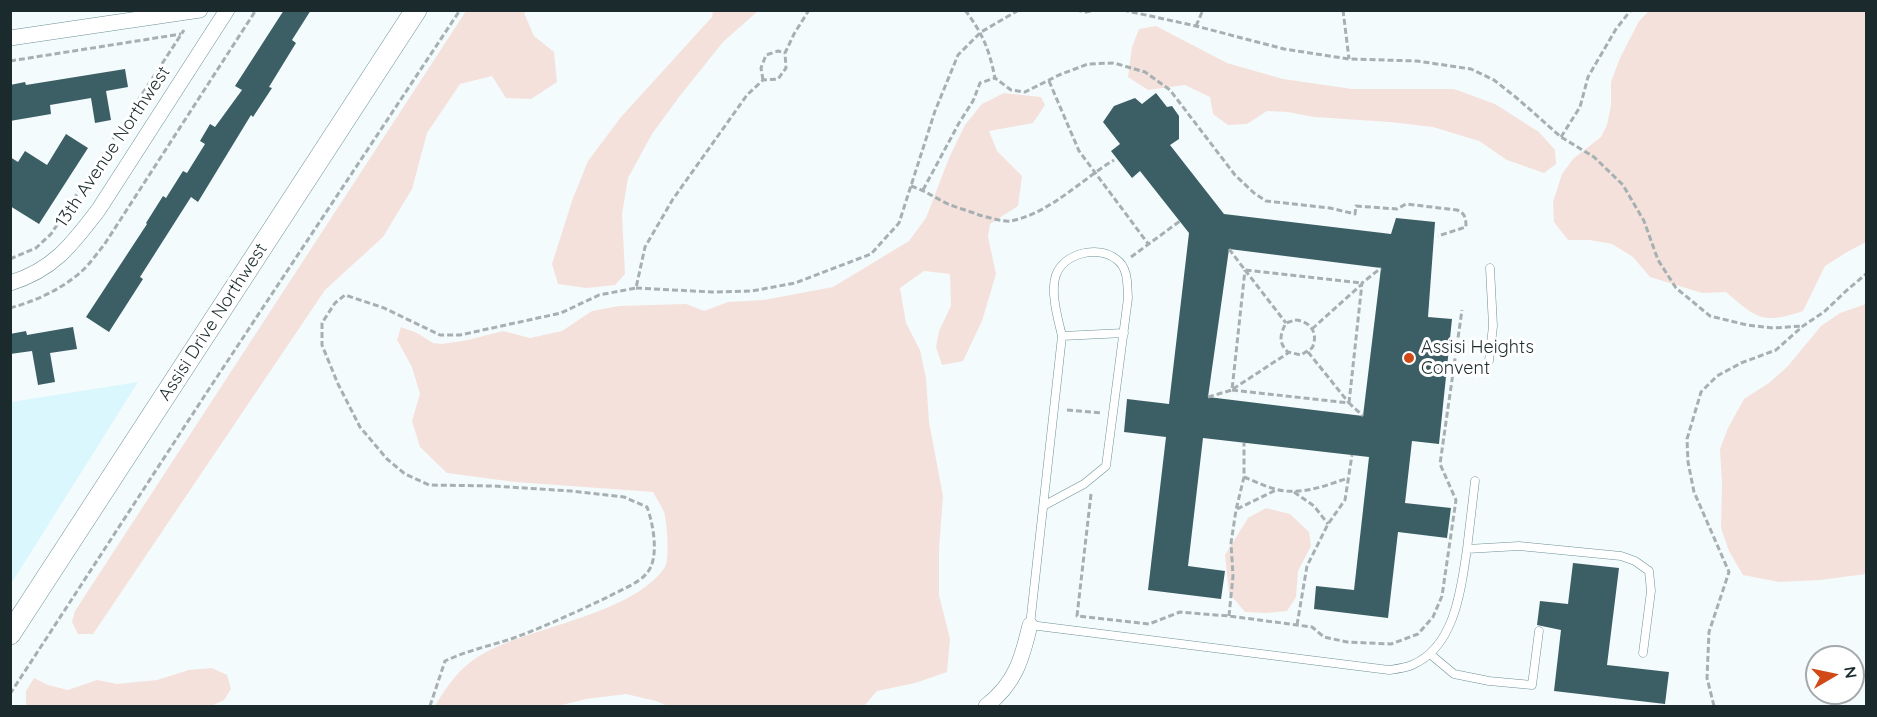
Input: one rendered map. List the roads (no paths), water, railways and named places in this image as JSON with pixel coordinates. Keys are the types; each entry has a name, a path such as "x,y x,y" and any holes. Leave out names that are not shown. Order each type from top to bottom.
{"main road":[{"name":"Assisi Drive Northwest","path":"10,634 416,10"}],"street":[{"path":"10,38 200,10"},
{"name":"13th Avenue Northwest","path":"10,283 42,270 59,256 81,232 99,208 227,10"},
{"path":"986,706 1001,695 1014,675 1030,625"}],"lane":[{"path":"1045,505 1084,484 1106,466 1128,298 1126,273 1117,259 1100,253 1081,253 1067,259 1056,276 1054,303 1062,336 1030,625 1389,670 1412,665 1430,654 1449,628 1459,602 1475,481"},
{"path":"1489,361 1493,326 1490,268"},
{"path":"1062,336 1124,333"},
{"path":"1467,549 1519,546 1621,556 1635,561 1649,571 1651,591 1643,653"},
{"path":"1430,654 1454,674 1489,681 1532,685 1539,631"}],"place":[{"name":"Assisi Heights Convent","path":"1409,358"}]}
